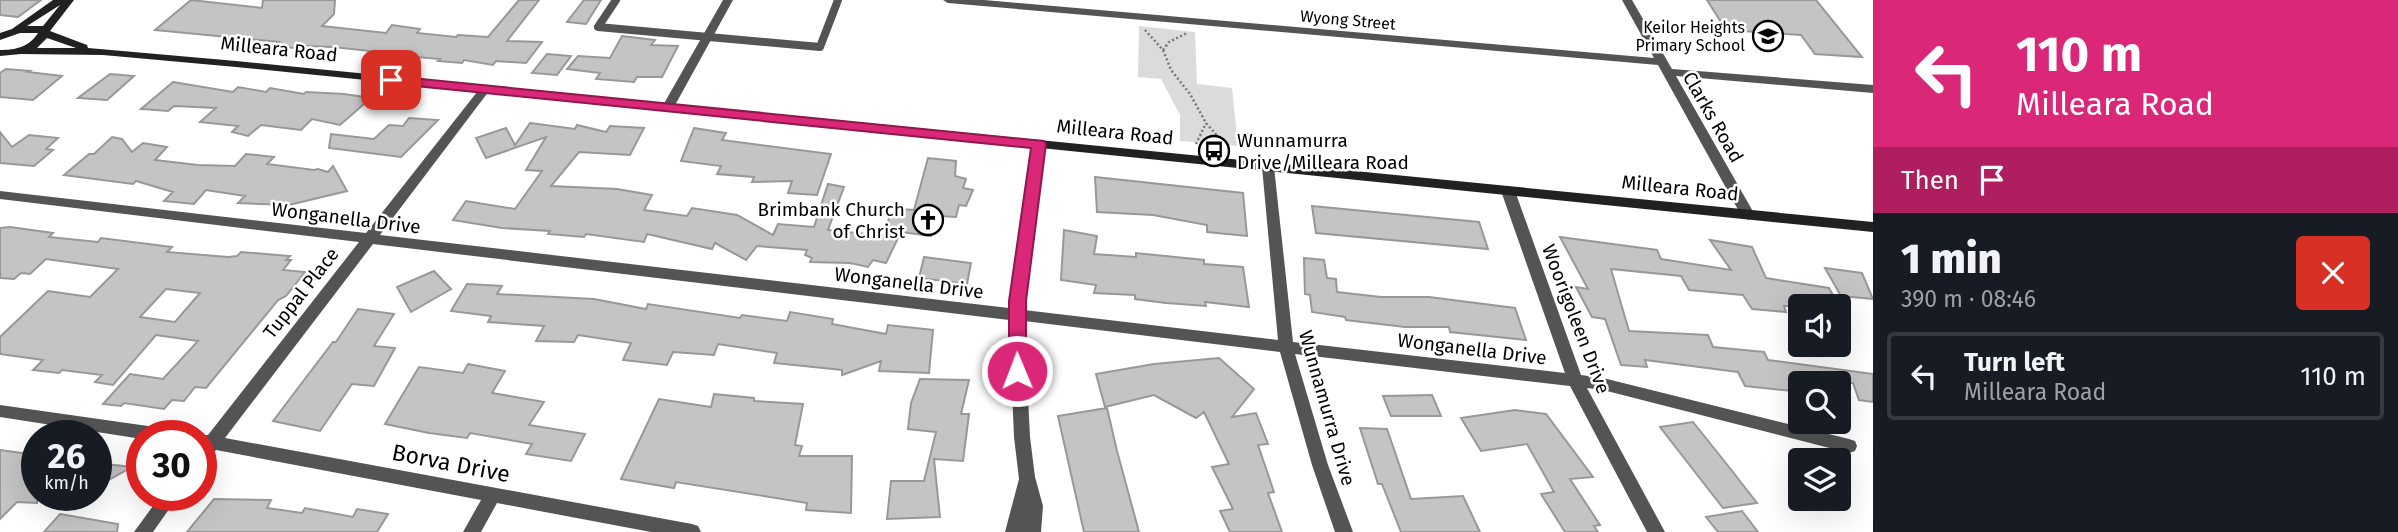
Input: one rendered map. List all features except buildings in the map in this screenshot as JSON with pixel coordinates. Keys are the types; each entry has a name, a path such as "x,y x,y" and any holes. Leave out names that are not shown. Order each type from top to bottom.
{"main road":[{"path":"4,35 60,0"},
{"path":"21,51 41,41 69,0"},
{"name":"Milleara Road","path":"4,35 34,28 103,52"},
{"name":"Milleara Road","path":"2,55 21,51 103,52 1873,227"}],"street":[{"path":"668,107 728,0"},
{"name":"Wyong Street","path":"948,0 1873,89"},
{"name":"Clarks Road","path":"1627,0 1748,215"},
{"name":"Tuppal Place","path":"217,431 485,89"},
{"path":"1032,532 1034,506 1027,477 1019,404 1017,315 1039,144"},
{"name":"Wunnamurra Drive","path":"1268,167 1286,347 1320,465 1344,532"},
{"name":"Woorigoleen Drive","path":"1508,191 1575,380 1656,532"},
{"name":"Wonganella Drive","path":"0,195 1575,380 1603,384 1849,446"},
{"path":"0,411 126,430"},
{"name":"Borva Drive","path":"217,448 493,494 692,532"},
{"path":"1015,532 1027,477"},
{"path":"472,532 493,494"},
{"path":"143,532 159,511"}],"lane":[{"path":"616,0 597,27 820,47 838,0"}],"path":[{"path":"1139,26 1152,35 1163,50 1171,70 1190,94 1206,123 1227,147"},
{"path":"1163,50 1169,42 1192,30"},
{"path":"1196,144 1206,123"}],"shaded area":[{"path":"1139,26 1195,32 1197,84 1232,88 1238,146 1180,141 1180,115 1161,79 1138,77"}],"place":[{"name":"Keilor Heights Primary School","path":"1768,36"},
{"name":"Wunnamurra Drive/Milleara Road","path":"1214,151"},
{"name":"Brimbank Church of Christ","path":"928,220"}],"route":[{"path":"391,80 1039,144 1017,301 1017,371"}]}
